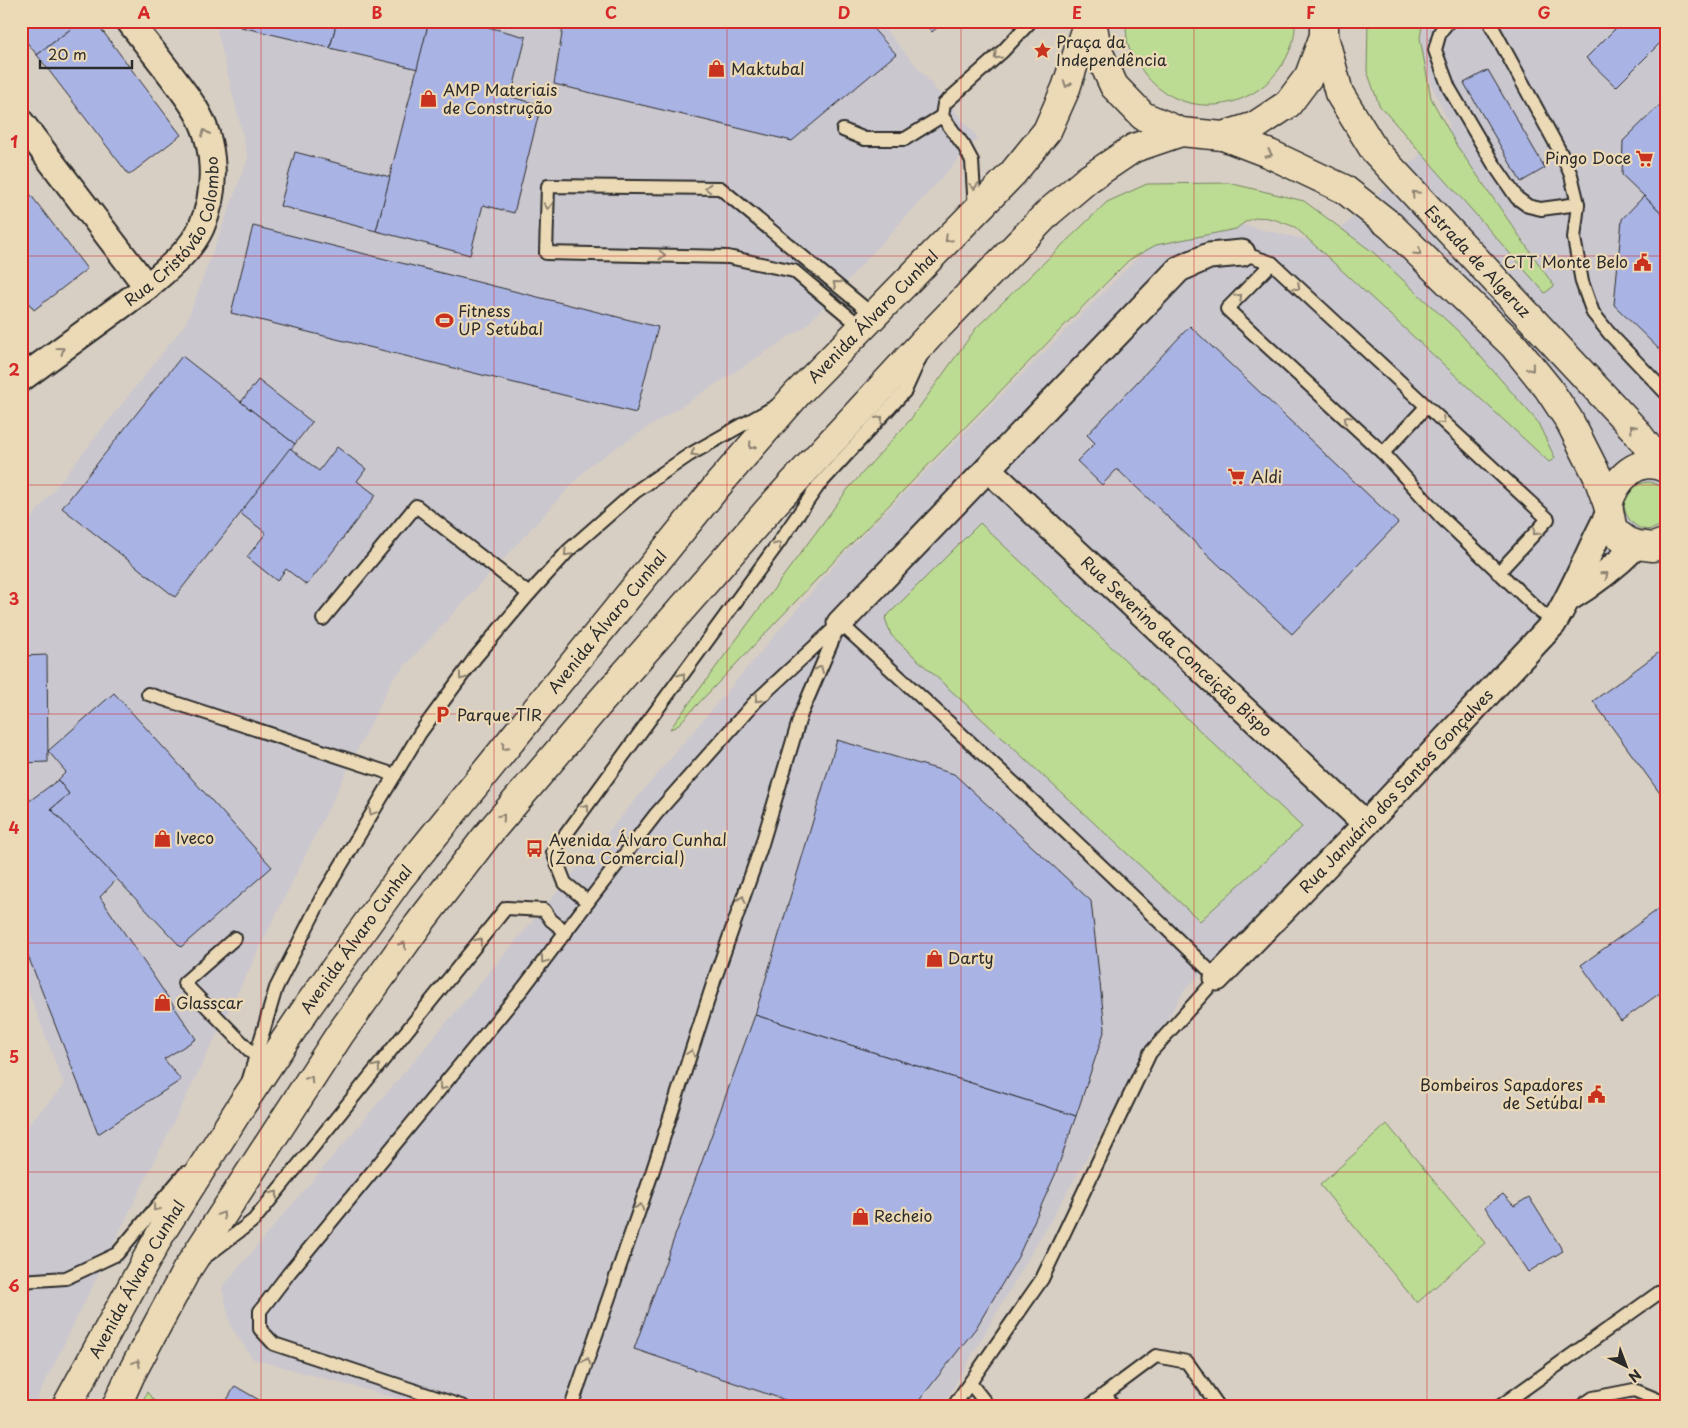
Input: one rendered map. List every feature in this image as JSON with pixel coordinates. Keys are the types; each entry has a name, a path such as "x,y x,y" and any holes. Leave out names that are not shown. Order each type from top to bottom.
{"main road":[{"path":"1090,21 1097,49 1114,86 1143,116 1181,132 1224,136 1256,126 1288,104 1309,76 1324,29"},
{"name":"Avenida Álvaro Cunhal","path":"66,1407 161,1233 308,1006 399,879 718,485 797,394 1013,173 1047,131 1066,88 1090,21"},
{"name":"Estrada de Algeruz","path":"1324,29 1339,93 1374,150 1634,430 1665,467"},
{"path":"116,1407 130,1376 186,1271 340,1034 418,925 488,833 771,507 930,335 1049,212 1088,179 1134,148 1181,132"},
{"name":"Estrada de Algeruz","path":"1224,136 1270,154 1344,189 1391,226 1514,346 1548,388 1569,420 1597,475 1612,526 1616,533 1628,542 1649,545 1667,562"},
{"name":"Estrada de Algeruz","path":"1608,509 1616,485 1628,472 1642,465 1650,464 1665,467"}],"street":[{"name":"Rua Cristóvão Colombo","path":"22,377 147,287 166,271 201,228 210,197 212,162 206,133 194,108 129,21"},
{"path":"21,122 147,287"},
{"path":"840,623 1179,269 1209,256 1242,253"},
{"name":"Rua Severino da Conceição Bispo","path":"988,469 1366,824"},
{"name":"Rua Januário dos Santos Gonçalves","path":"1217,978 1366,824 1552,624 1568,599 1608,509"},
{"name":"Rua Januário dos Santos Gonçalves","path":"1568,599 1598,581 1617,565 1649,545"}],"lane":[{"path":"975,211 972,161 964,146 942,116 944,104 1003,51 1032,21"},
{"path":"1449,21 1440,32 1435,50 1449,88 1493,163 1517,198 1528,206 1541,209 1578,204"},
{"path":"1489,21 1571,175 1578,204 1574,238 1582,282 1593,313 1609,333 1666,393"},
{"path":"843,130 865,139 905,139 942,116"},
{"path":"548,186 720,188 867,321 794,271 728,257 546,253 548,186"},
{"path":"1242,253 1272,263 1548,519 1498,573"},
{"path":"1272,263 1227,309 1383,452 1441,517 1552,624"},
{"path":"588,902 565,882 552,852 777,545 818,486 905,390 930,335"},
{"path":"21,1281 66,1278 117,1254 243,1104 254,1056 276,988 322,897 420,734 470,665 529,594 569,550 635,492 689,455 797,394"},
{"path":"1383,452 1426,407"},
{"path":"323,619 416,506 529,594"},
{"path":"464,1407 274,1344 260,1329 260,1311 524,987 656,814 756,701 840,623"},
{"path":"840,623 937,711 1121,884 1217,978 1150,1053 1042,1279 953,1407"},
{"path":"571,1407 651,1176 715,978 761,847 801,714 840,623"},
{"path":"148,694 395,775"},
{"path":"186,1271 254,1220 506,908 544,910 551,920 566,932"},
{"path":"234,938 184,983 254,1056"},
{"path":"1499,1407 1667,1287"},
{"path":"1088,1407 1156,1356 1187,1362 1219,1407"},
{"path":"970,1384 989,1407"},
{"path":"1580,1407 1593,1398 1634,1390 1658,1400 1665,1407"},
{"path":"1105,1394 1114,1407"}],"shaded area":[{"path":"219,21 878,21 978,138 806,326 590,465 392,680 33,1407 21,1407 21,1133 64,1085 21,971 21,531 186,323 248,158 217,30"},
{"path":"1425,21 1667,21 1667,499 1184,991 942,1407 430,1407 253,1359 231,1327 222,1287 843,555 1155,240 1238,224 1325,244 1450,126 1434,91 1419,45"}],"green space":[{"path":"1125,21 1295,21 1295,27 1292,46 1287,57 1265,85 1247,96 1227,103 1206,105 1186,102 1167,94 1150,80 1129,48"},
{"path":"1368,21 1423,21 1420,38 1431,98 1457,146 1554,286 1545,293 1379,105 1367,71"},
{"path":"1229,183 1304,201 1374,253 1459,332 1537,421 1555,458 1549,462 1295,227 1271,219 1258,218 1251,219 1236,229 1156,245 1129,260 817,579 676,727 670,729 848,489 910,420 977,327 1107,202 1147,184"},
{"path":"1650,482 1658,485 1667,493 1667,519 1655,528 1644,529 1634,524 1627,516 1624,505 1626,494 1634,486"},
{"path":"980,523 1302,827 1200,921 891,635 885,618"},
{"path":"1387,1124 1485,1243 1417,1303 1320,1185"},
{"path":"147,1392 159,1407 140,1407"}],"building":[{"path":"21,21 81,21 37,55 21,35"},
{"path":"81,21 95,21 181,135 129,175 37,55"},
{"path":"243,21 337,21 330,48 241,27"},
{"path":"337,21 429,21 418,69 330,48"},
{"path":"429,21 465,21 526,37 511,97 541,105 514,213 483,205 470,255 376,231"},
{"name":"Maktubal","path":"564,21 866,21 896,54 792,141 554,84"},
{"path":"923,21 945,21 932,32"},
{"path":"1623,21 1667,21 1667,36 1616,87 1586,58"},
{"path":"1488,70 1545,168 1521,182 1464,83"},
{"name":"Pingo Doce","path":"1667,98 1667,218 1622,175 1623,141"},
{"path":"295,152 390,177 376,231 280,206"},
{"path":"21,182 87,269 34,310 21,293"},
{"name":"CTT Monte Belo","path":"1644,196 1667,218 1667,357 1614,305 1622,219"},
{"name":"Fitness UP Setúbal","path":"253,226 658,327 636,413 231,313"},
{"name":"Aldi","path":"1190,326 1398,523 1292,634 1117,469 1102,485 1077,461 1095,443 1087,435"},
{"path":"182,356 295,444 175,597 62,508"},
{"path":"258,380 312,422 295,444 241,402"},
{"path":"337,447 366,469 357,481 376,495 307,585 286,569 277,581 247,557 266,533 240,513 290,448 319,471"},
{"path":"1665,648 1667,651 1667,803 1593,701"},
{"path":"47,655 48,762 21,763 21,656"},
{"name":"Iveco","path":"114,693 272,867 181,947 51,809 69,794 58,780 66,772 48,751"},
{"name":"Darty","path":"837,740 954,774 1091,901 1105,1029 1076,1116 755,1015"},
{"path":"58,780 69,794 51,809 117,879 100,897 196,1039 164,1059 181,1080 98,1134 21,938 21,807"},
{"path":"1667,903 1667,988 1621,1021 1581,965"},
{"name":"Recheio","path":"755,1015 1076,1116 1055,1175 1018,1257 976,1328 914,1407 806,1407 634,1349"},
{"path":"1503,1194 1514,1206 1529,1197 1563,1251 1528,1272 1485,1207"},
{"path":"235,1386 266,1404 265,1407 223,1407"}],"place":[{"name":"Praça da Independência","path":"1042,51"},
{"name":"Maktubal","path":"717,69"},
{"name":"AMP Materiais de Construção","path":"429,99"},
{"name":"Pingo Doce","path":"1645,158"},
{"name":"CTT Monte Belo","path":"1642,262"},
{"name":"Fitness UP Setúbal","path":"444,320"},
{"name":"Aldi","path":"1237,477"},
{"name":"Parque TIR","path":"443,715"},
{"name":"Iveco","path":"162,838"},
{"name":"Avenida Álvaro Cunhal (Zona Comercial)","path":"535,849"},
{"name":"Darty","path":"934,958"},
{"name":"Glasscar","path":"162,1003"},
{"name":"Bombeiros Sapadores de Setúbal","path":"1597,1094"},
{"name":"Recheio","path":"860,1216"}]}
